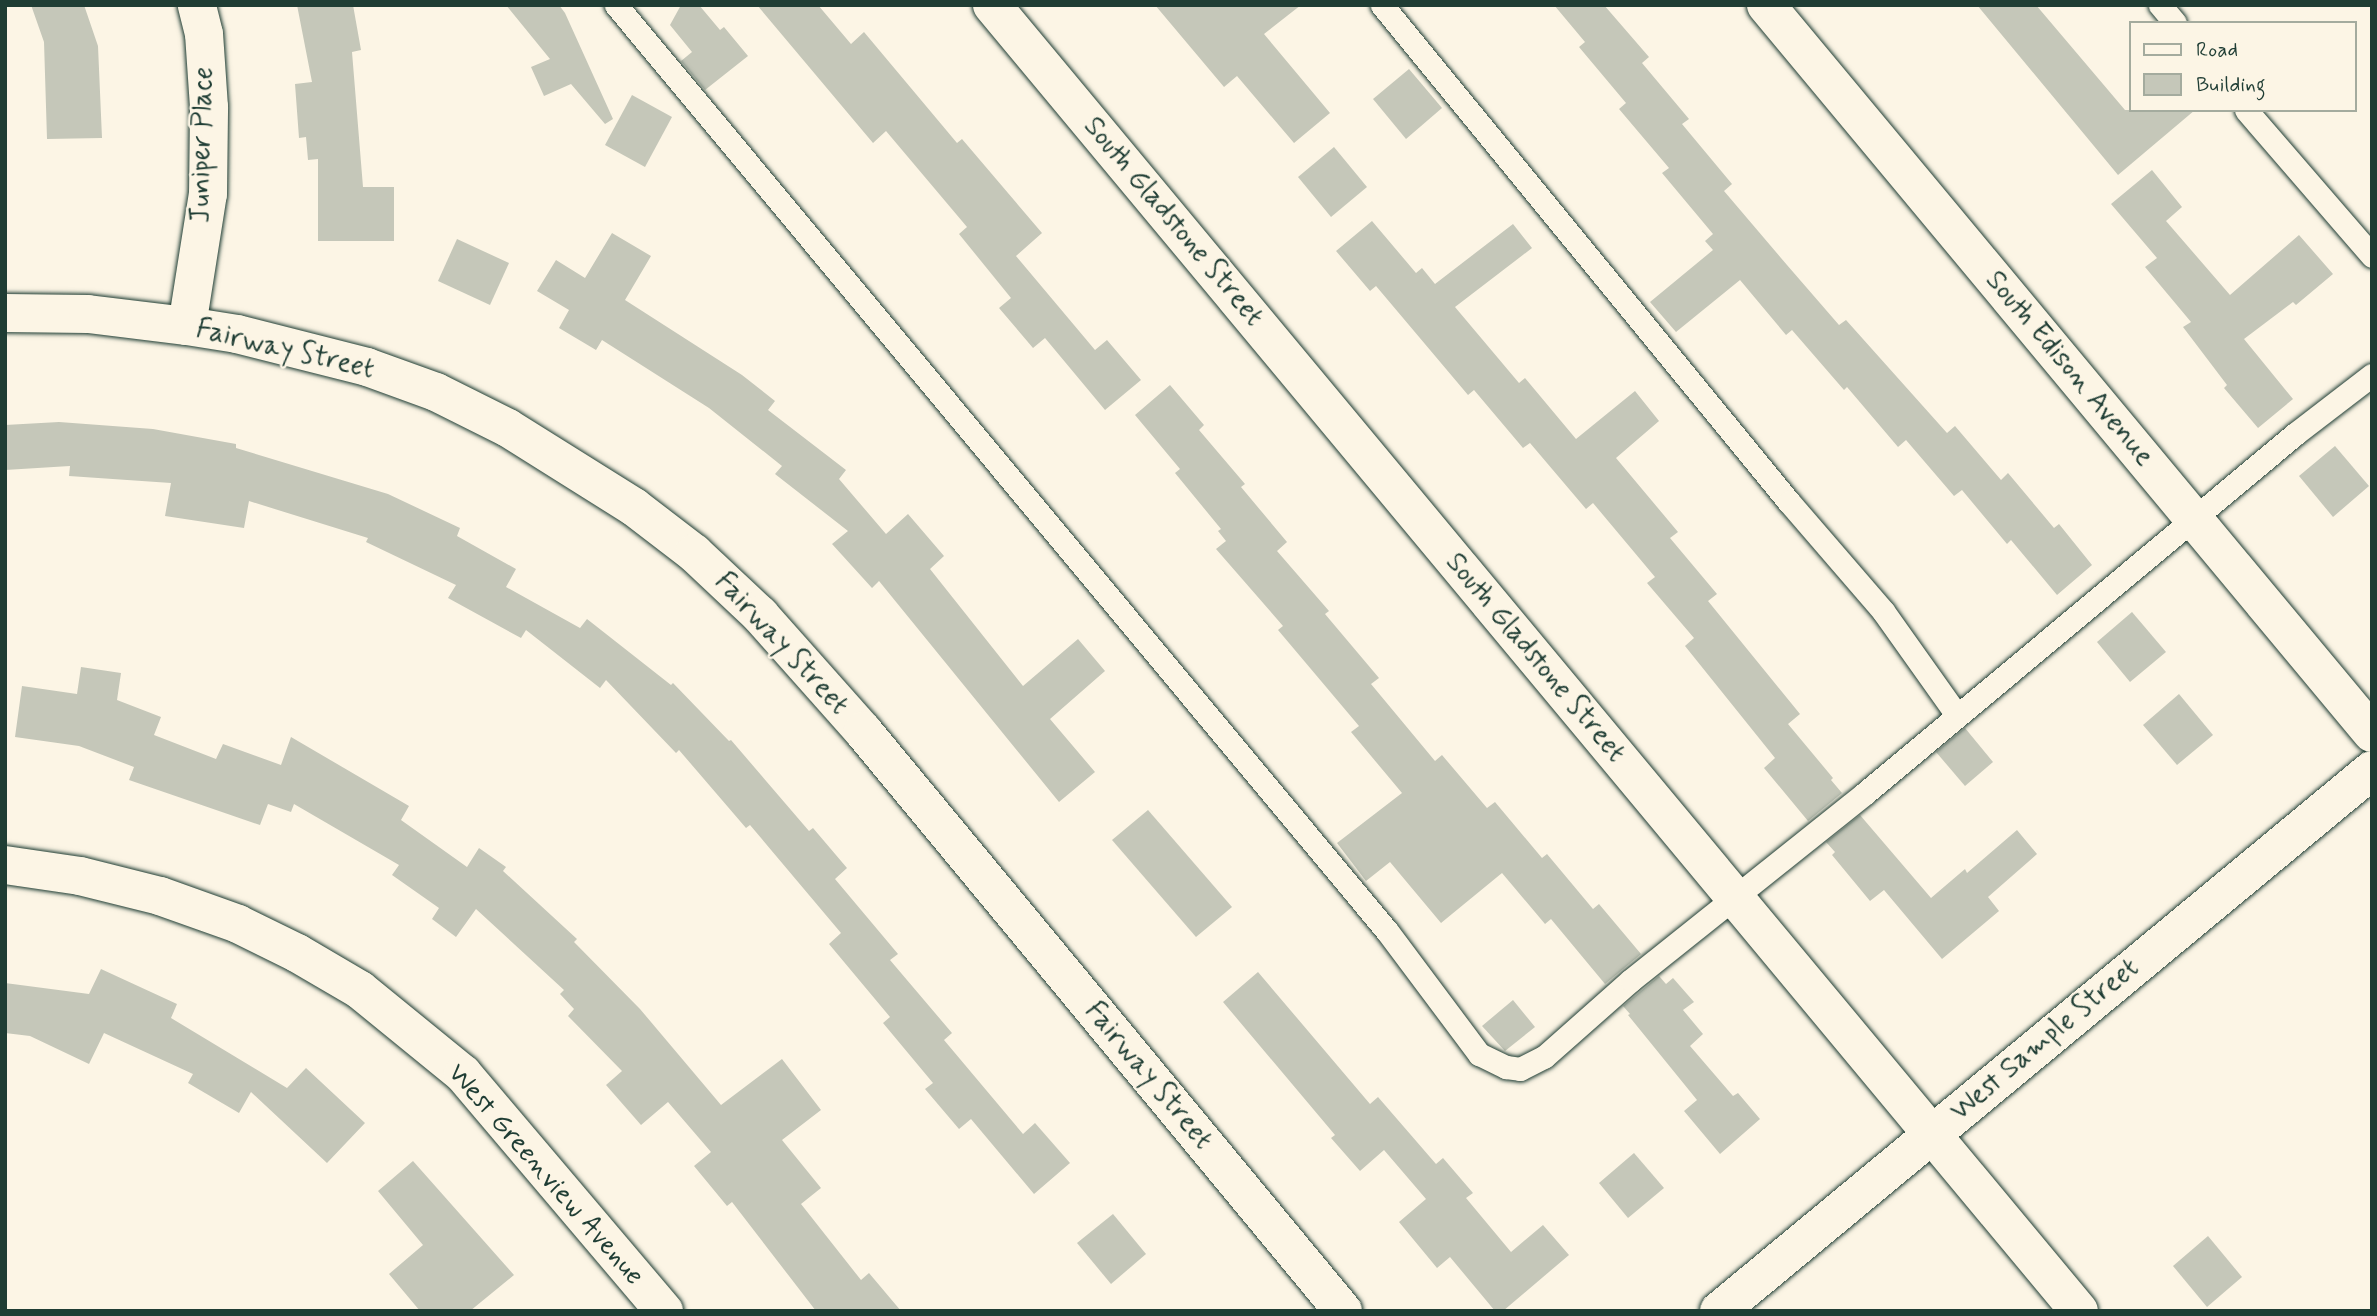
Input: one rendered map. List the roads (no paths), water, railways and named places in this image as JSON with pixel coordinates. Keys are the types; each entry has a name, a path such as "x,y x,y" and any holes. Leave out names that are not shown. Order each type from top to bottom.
{"street":[{"name":"Juniper Place","path":"187,326 208,194 209,107 204,34 197,5"},
{"name":"South Gladstone Street","path":"992,5 2080,1311"},
{"name":"South Edison Avenue","path":"1766,5 2372,733"},
{"name":"Fairway Street","path":"5,313 88,314 187,326 237,334 367,367 436,392 508,428 573,466 634,507 694,554 760,615 863,732 1343,1311"},
{"name":"West Sample Street","path":"1719,1311 2372,770"},
{"name":"West Greenview Avenue","path":"5,865 80,876 160,896 239,924 297,953 360,990 463,1074 664,1311"}],"lane":[{"path":"616,5 1387,931 1479,1054 1491,1062 1520,1069 1545,1057 1631,980 1864,794 2295,434 2372,375"},
{"path":"1382,5 1789,502 1883,611 1957,715"},
{"path":"2160,5 2173,21"},
{"path":"2248,112 2372,256"}]}
